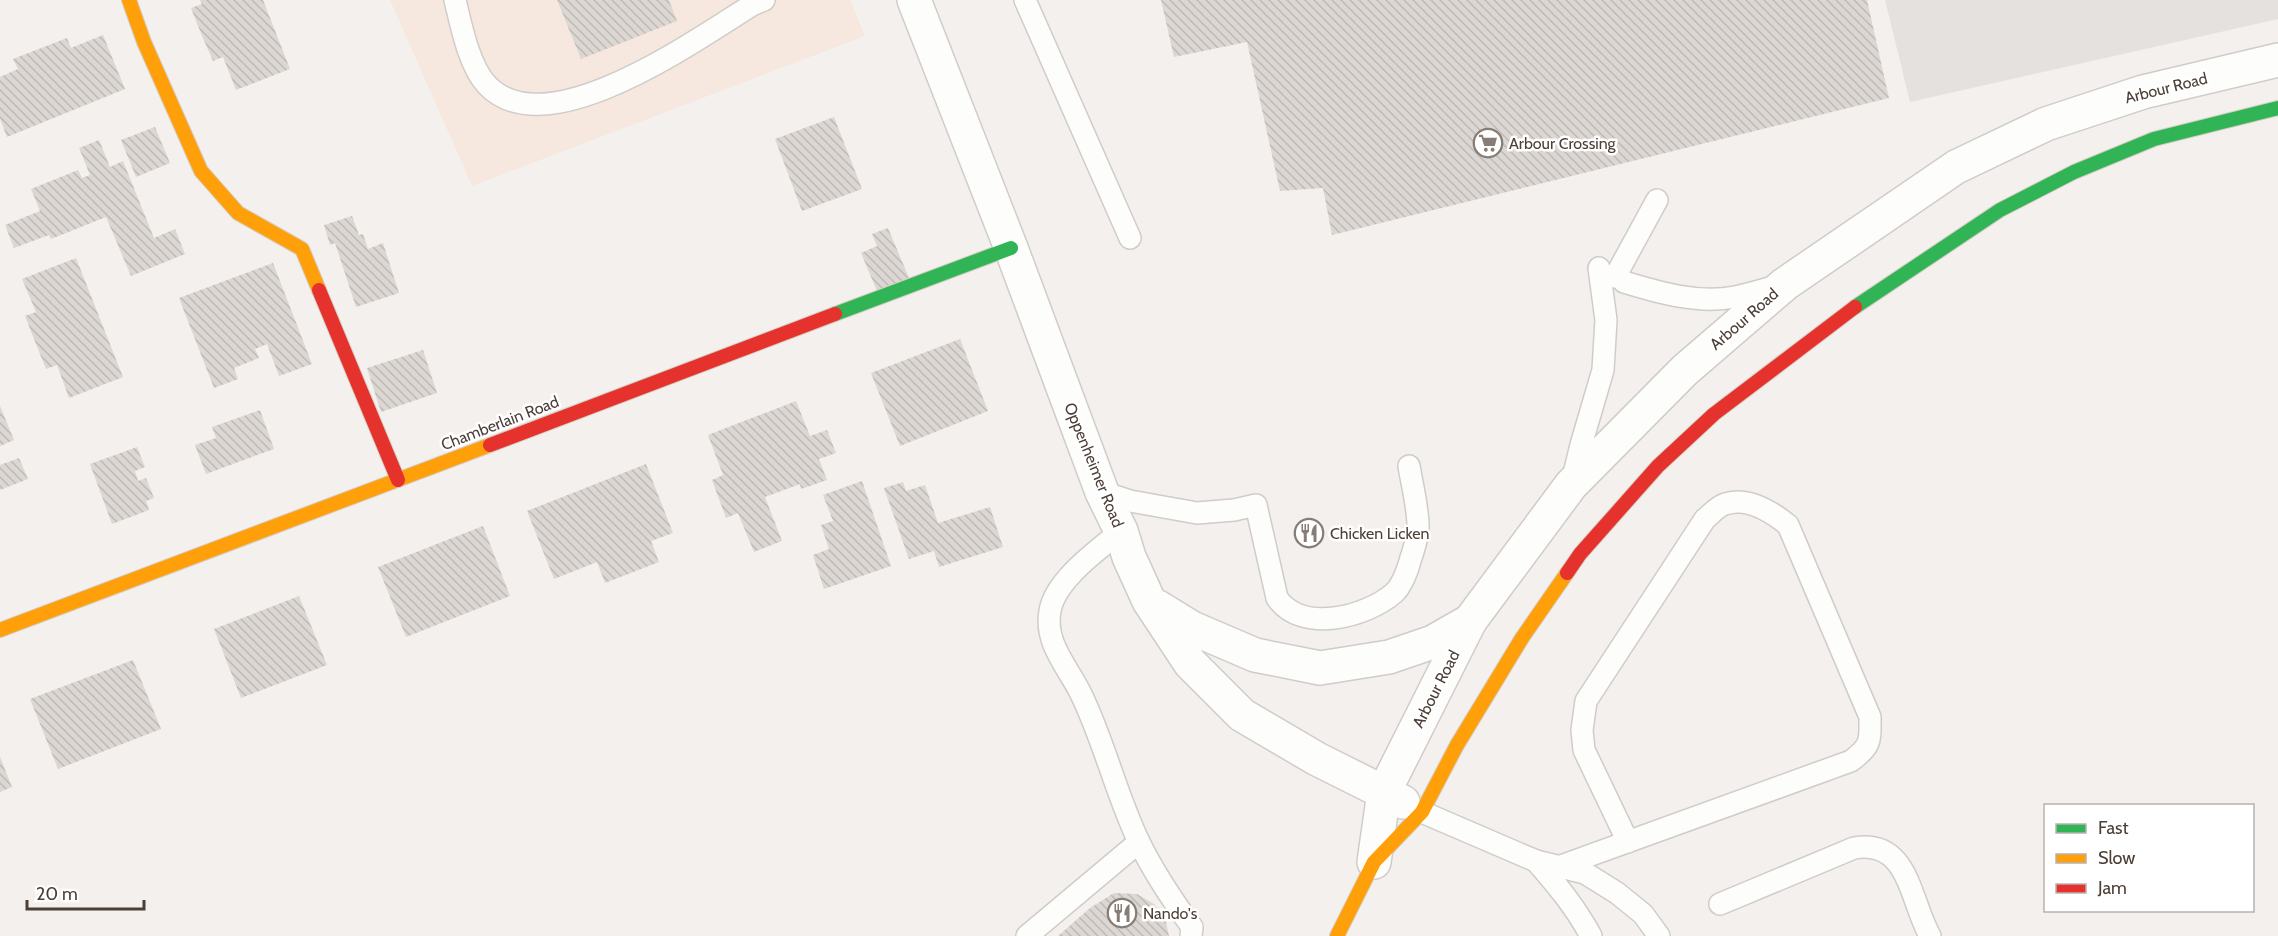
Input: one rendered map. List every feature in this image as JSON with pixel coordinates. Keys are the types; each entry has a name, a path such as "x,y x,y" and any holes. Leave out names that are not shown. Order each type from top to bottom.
{"street":[{"path":"129,0 144,42 201,171 238,213 302,249 398,480"},
{"name":"Oppenheimer Road","path":"914,0 1011,248 1102,492 1121,531 1129,557 1149,601 1190,663 1242,715 1317,759 1422,812"},
{"name":"Arbour Road","path":"1374,862 1384,792 1470,621 1571,485 1685,370 1785,284 1956,167 2046,124 2143,92 2278,60"},
{"path":"1337,936 1374,862 1422,812 1457,745 1516,647 1580,554 1658,466 1714,414 1857,305 2000,210 2074,172 2154,139 2278,108"},
{"name":"Chamberlain Road","path":"0,630 1011,248"},
{"path":"1149,601 1192,628 1255,655 1320,668 1389,657 1433,642 1470,621"}],"lane":[{"path":"455,0 468,51 487,85 506,98 528,105 568,102 646,70 755,2"},
{"path":"1025,0 1130,238"},
{"path":"1571,485 1603,370 1606,320 1613,276 1657,200"},
{"path":"1613,276 1665,294 1699,299 1733,297 1785,284"},
{"path":"1102,492 1130,501 1197,513 1234,510 1256,505 1277,598 1283,606 1296,612 1310,617 1333,619 1371,607 1396,592 1410,562 1418,529 1409,466"},
{"path":"1558,867 1628,842 1851,761 1866,750 1870,743 1870,717 1788,525 1773,513 1756,506 1740,503 1724,504 1705,519 1586,701 1582,730 1584,750 1628,842"},
{"path":"1121,531 1080,566 1056,594 1050,611 1049,634 1063,664 1081,693 1139,842 1192,927 1191,936"},
{"path":"1422,812 1536,861 1585,873 1617,893 1643,914 1659,936"},
{"path":"1027,936 1139,842"},
{"path":"1720,904 1854,848 1868,845 1884,850 1900,864 1924,934"},
{"path":"1536,861 1580,915 1590,936"}],"shaded area":[{"path":"390,0 850,0 865,36 472,186"},
{"path":"1885,0 2278,0 2278,19 1910,102"}],"building":[{"path":"200,0 263,0 290,69 236,90 223,57 213,61 202,36 191,8 202,4"},
{"path":"557,0 669,0 677,21 581,59"},
{"name":"Arbour Crossing","path":"1161,0 1867,0 1889,98 1332,235 1323,188 1280,191 1247,42 1174,57"},
{"path":"103,35 125,89 7,137 0,119 0,77 18,69 13,59 67,38 71,48"},
{"path":"834,117 862,189 802,211 775,139"},
{"path":"155,127 170,163 136,177 121,140"},
{"path":"99,140 110,167 123,161 154,238 175,229 185,254 131,276 106,217 51,239 49,235 14,248 5,225 40,211 31,189 78,170 82,178 90,175 79,148"},
{"path":"352,216 359,235 363,234 368,249 383,243 399,293 356,307 335,243 330,245 324,225"},
{"path":"888,228 909,278 877,291 861,253 877,246 872,234"},
{"path":"76,258 123,377 69,398 57,365 46,369 36,344 25,316 36,312 22,279"},
{"path":"273,263 312,364 279,376 267,344 255,349 259,358 234,368 238,379 214,388 179,298"},
{"path":"960,339 988,411 900,446 871,373"},
{"path":"423,350 437,393 381,412 367,368"},
{"path":"796,401 810,436 827,430 836,453 819,459 827,480 801,489 800,484 765,497 782,541 754,552 738,513 726,518 712,480 723,475 708,435"},
{"path":"0,406 14,440 0,446"},
{"path":"260,410 274,449 206,474 195,445 216,438 212,427"},
{"path":"137,447 145,467 135,471 138,481 146,478 154,498 146,501 149,510 112,524 90,464"},
{"path":"19,458 28,479 0,490 0,465"},
{"path":"646,464 673,533 651,541 659,562 605,583 597,562 554,579 527,511"},
{"path":"862,481 891,566 824,589 813,555 829,549 821,525 833,521 823,495"},
{"path":"903,482 906,491 925,485 938,523 990,507 1003,547 939,567 934,551 909,559 884,488"},
{"path":"483,526 510,596 406,637 378,567"},
{"path":"299,596 327,665 241,698 214,629"},
{"path":"133,660 161,729 58,769 30,699"},
{"path":"0,757 12,787 0,792"},
{"name":"Nando's","path":"1114,893 1137,894 1154,904 1165,918 1169,936 1058,936 1090,908"}],"traffic: fast":[{"path":"1855,307 2000,210 2074,172 2154,139 2278,108"},
{"path":"835,314 1011,248"}],"traffic: slow":[{"path":"129,0 144,42 201,171 238,213 302,249 319,290"},
{"path":"0,630 490,445"},
{"path":"1337,936 1374,862 1422,812 1457,745 1522,638 1567,573"}],"traffic: jam":[{"path":"319,290 398,480"},
{"path":"1567,573 1580,554 1658,466 1714,414 1855,307"},
{"path":"490,445 835,314"}],"place":[{"name":"Arbour Crossing","path":"1488,143"},
{"name":"Chicken Licken","path":"1309,533"},
{"name":"Nando's","path":"1122,913"}]}
